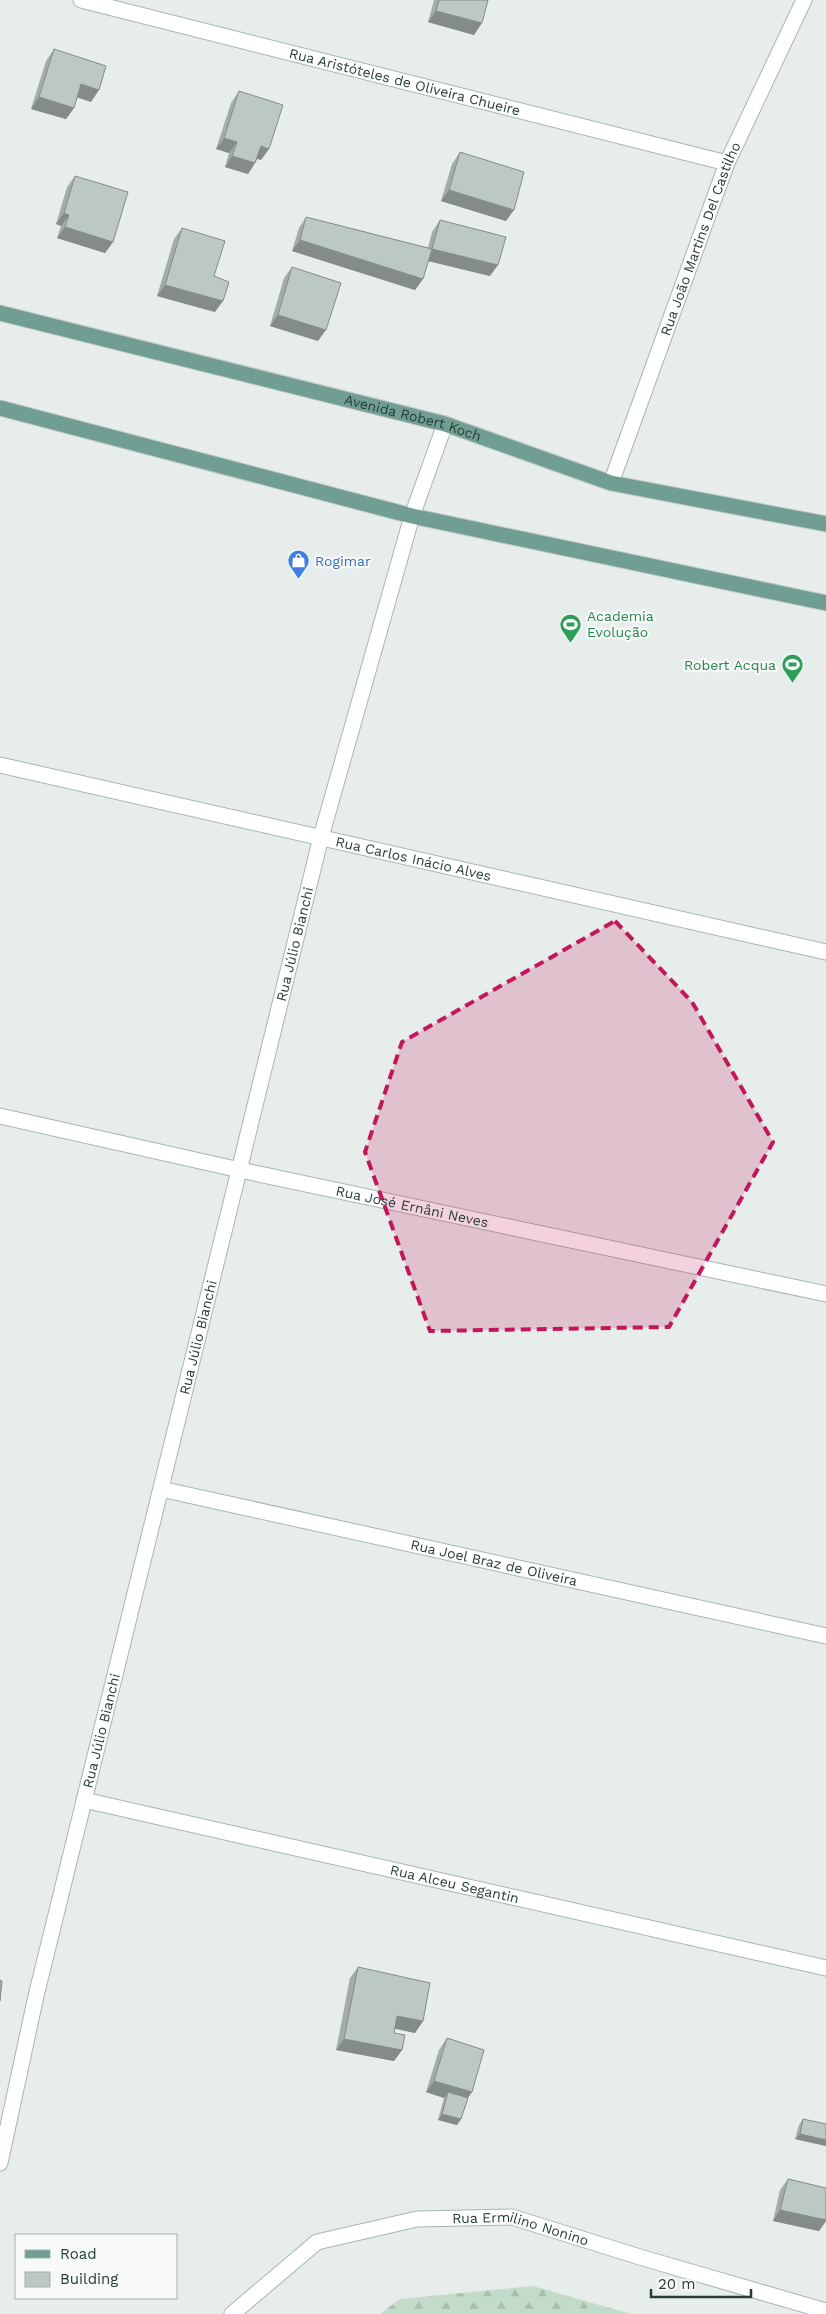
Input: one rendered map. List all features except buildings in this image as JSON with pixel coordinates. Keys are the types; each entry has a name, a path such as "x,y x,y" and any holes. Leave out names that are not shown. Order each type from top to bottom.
{"main road":[{"name":"Avenida Robert Koch","path":"0,313 445,424 612,482 826,524"},
{"path":"0,408 412,516 826,603"}],"street":[{"name":"Rua Aristóteles de Oliveira Chueire","path":"81,0 728,163"},
{"name":"Rua João Martins Del Castilho","path":"612,482 728,163 804,0"},
{"name":"Rua Júlio Bianchi","path":"0,2163 36,1996 321,837 412,516 445,424"},
{"name":"Rua Carlos Inácio Alves","path":"0,765 826,952"},
{"name":"Rua José Ernâni Neves","path":"0,1116 240,1170 826,1294"},
{"name":"Rua Joel Braz de Oliveira","path":"161,1489 826,1636"},
{"name":"Rua Alceu Segantin","path":"84,1800 826,1968"},
{"name":"Rua Ermilino Nonino","path":"232,2314 317,2242 416,2219 512,2217 643,2258 826,2311"}],"highlighted area":[{"path":"615,921 692,1002 773,1142 669,1327 430,1331 365,1152 402,1042"}],"green space":[{"path":"533,2286 631,2314 380,2314 400,2299"}],"place":[{"name":"Rogimar","path":"299,580"},
{"name":"Academia Evolução","path":"571,643"},
{"name":"Robert Acqua","path":"792,684"}]}
